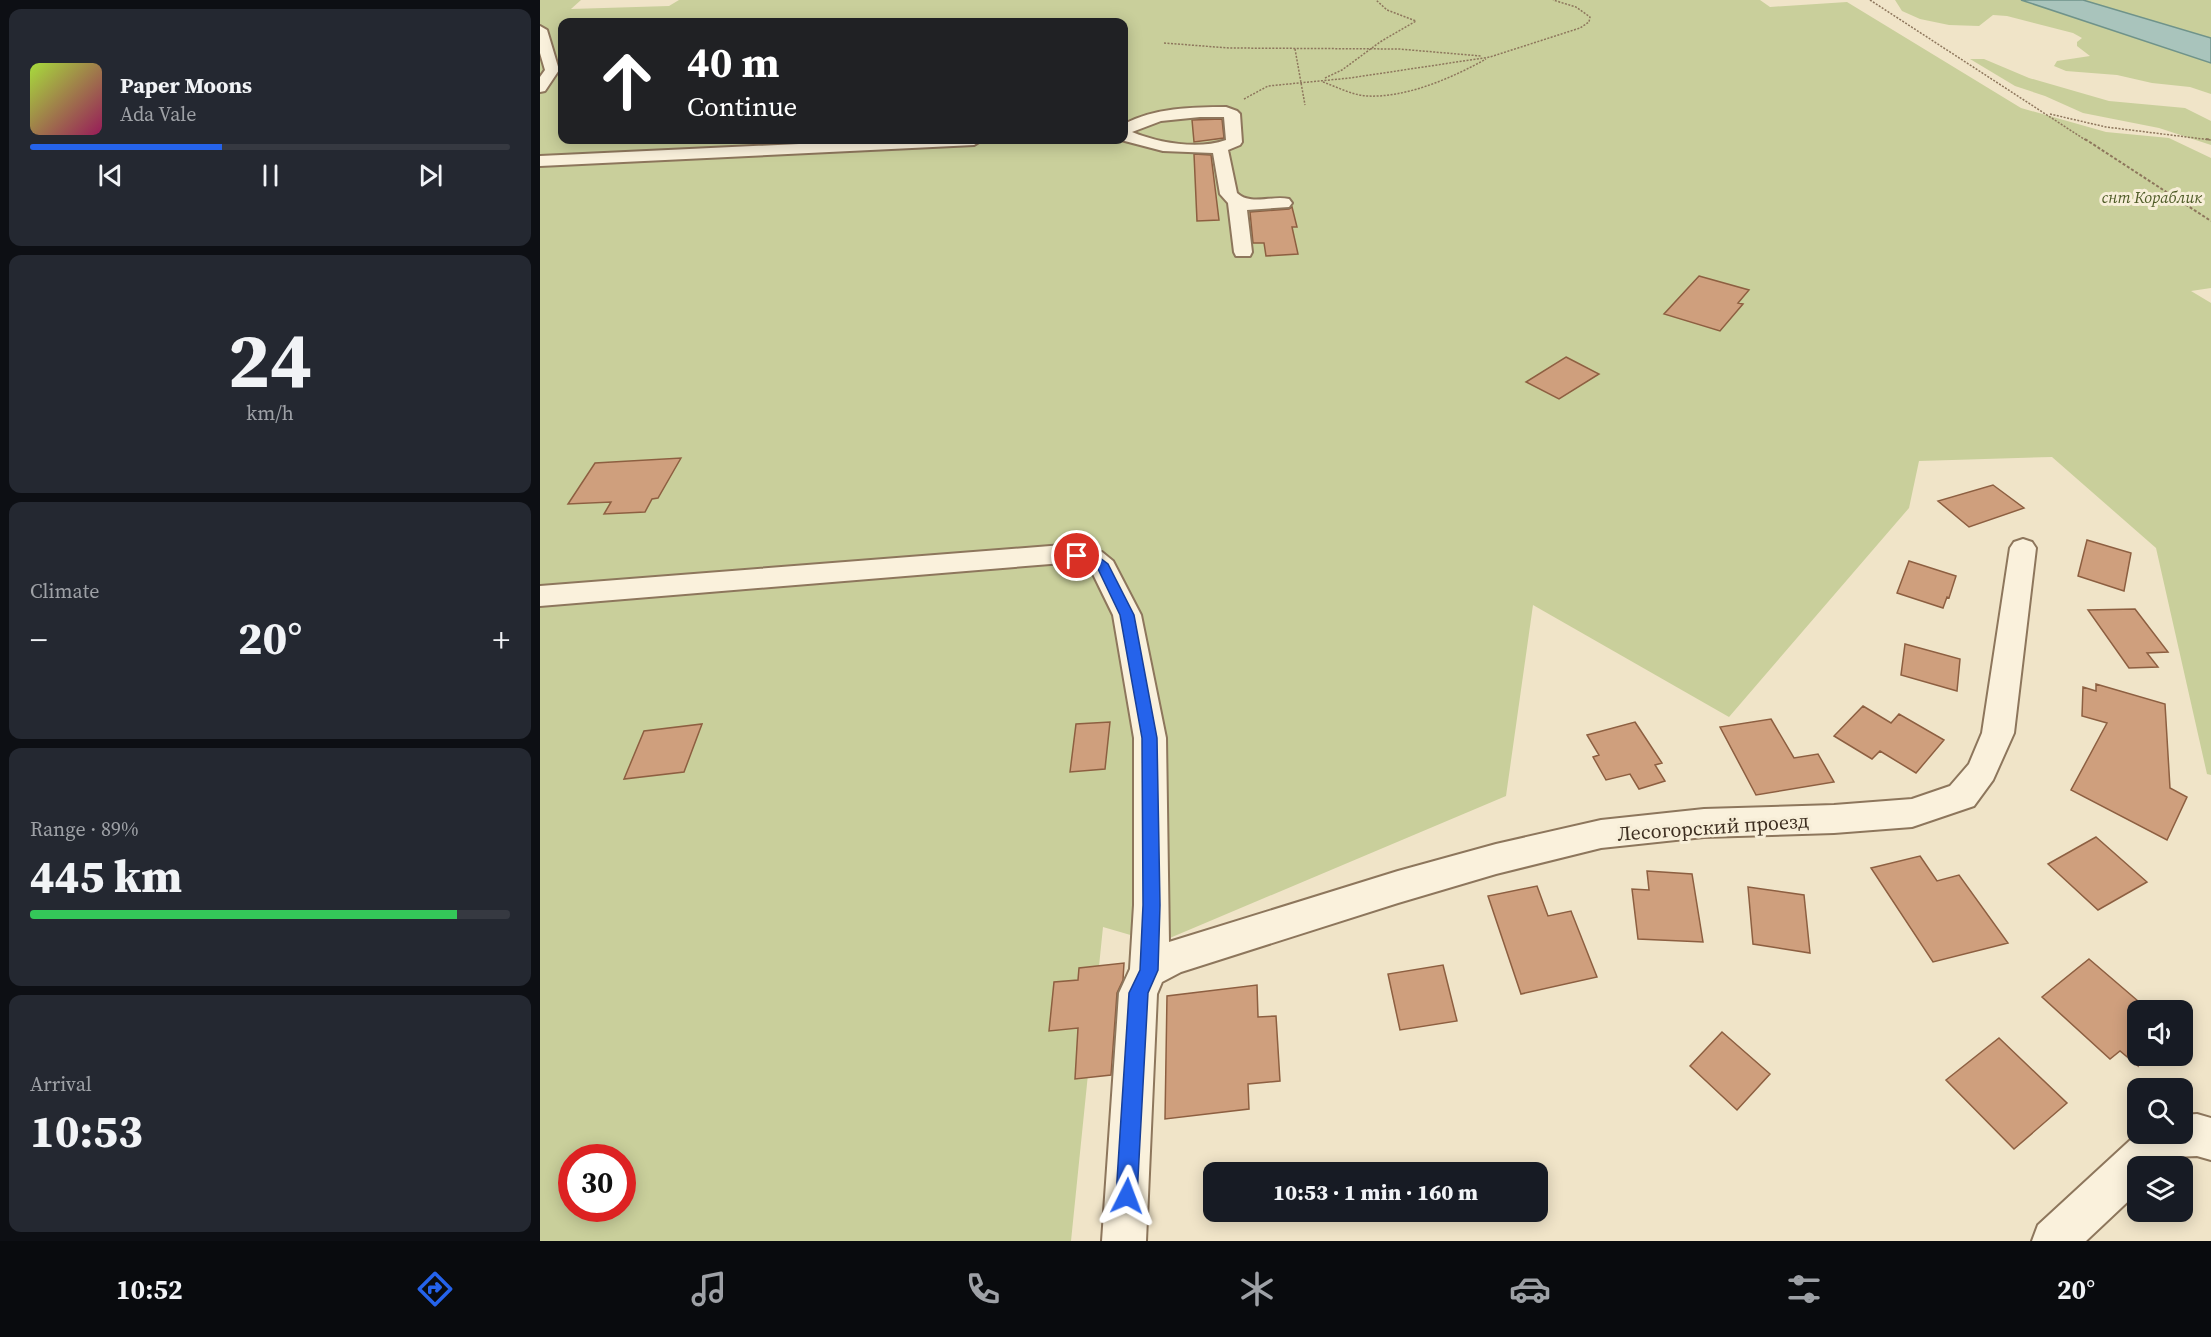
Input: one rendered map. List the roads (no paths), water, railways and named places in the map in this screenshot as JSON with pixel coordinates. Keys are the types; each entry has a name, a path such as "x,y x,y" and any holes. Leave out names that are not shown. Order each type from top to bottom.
{"street":[{"path":"540,30 552,70 540,88"},
{"path":"1128,127 1155,118 1190,112 1232,114 1234,142 1216,147 1160,147 1128,136"},
{"path":"540,161 891,144"},
{"path":"1216,147 1222,153 1229,194 1237,202 1248,205 1283,203"},
{"path":"1237,202 1243,252"},
{"name":"Лесогорский проезд","path":"1149,970 1172,958 1398,887 1496,859 1601,834 1704,823 1834,819 1912,813 1962,796 1982,771 1998,733 2023,548"},
{"path":"540,596 1063,554 1092,558 1103,567 1127,615 1150,738 1152,905 1149,970 1138,993 1124,1241"},
{"path":"2054,1241 2164,1137 2197,1135 2211,1139"}],"water":[{"path":"2021,0 2083,0 2211,38 2211,63"}],"park label":[{"name":"снт Кораблик","path":"2152,197"}]}
